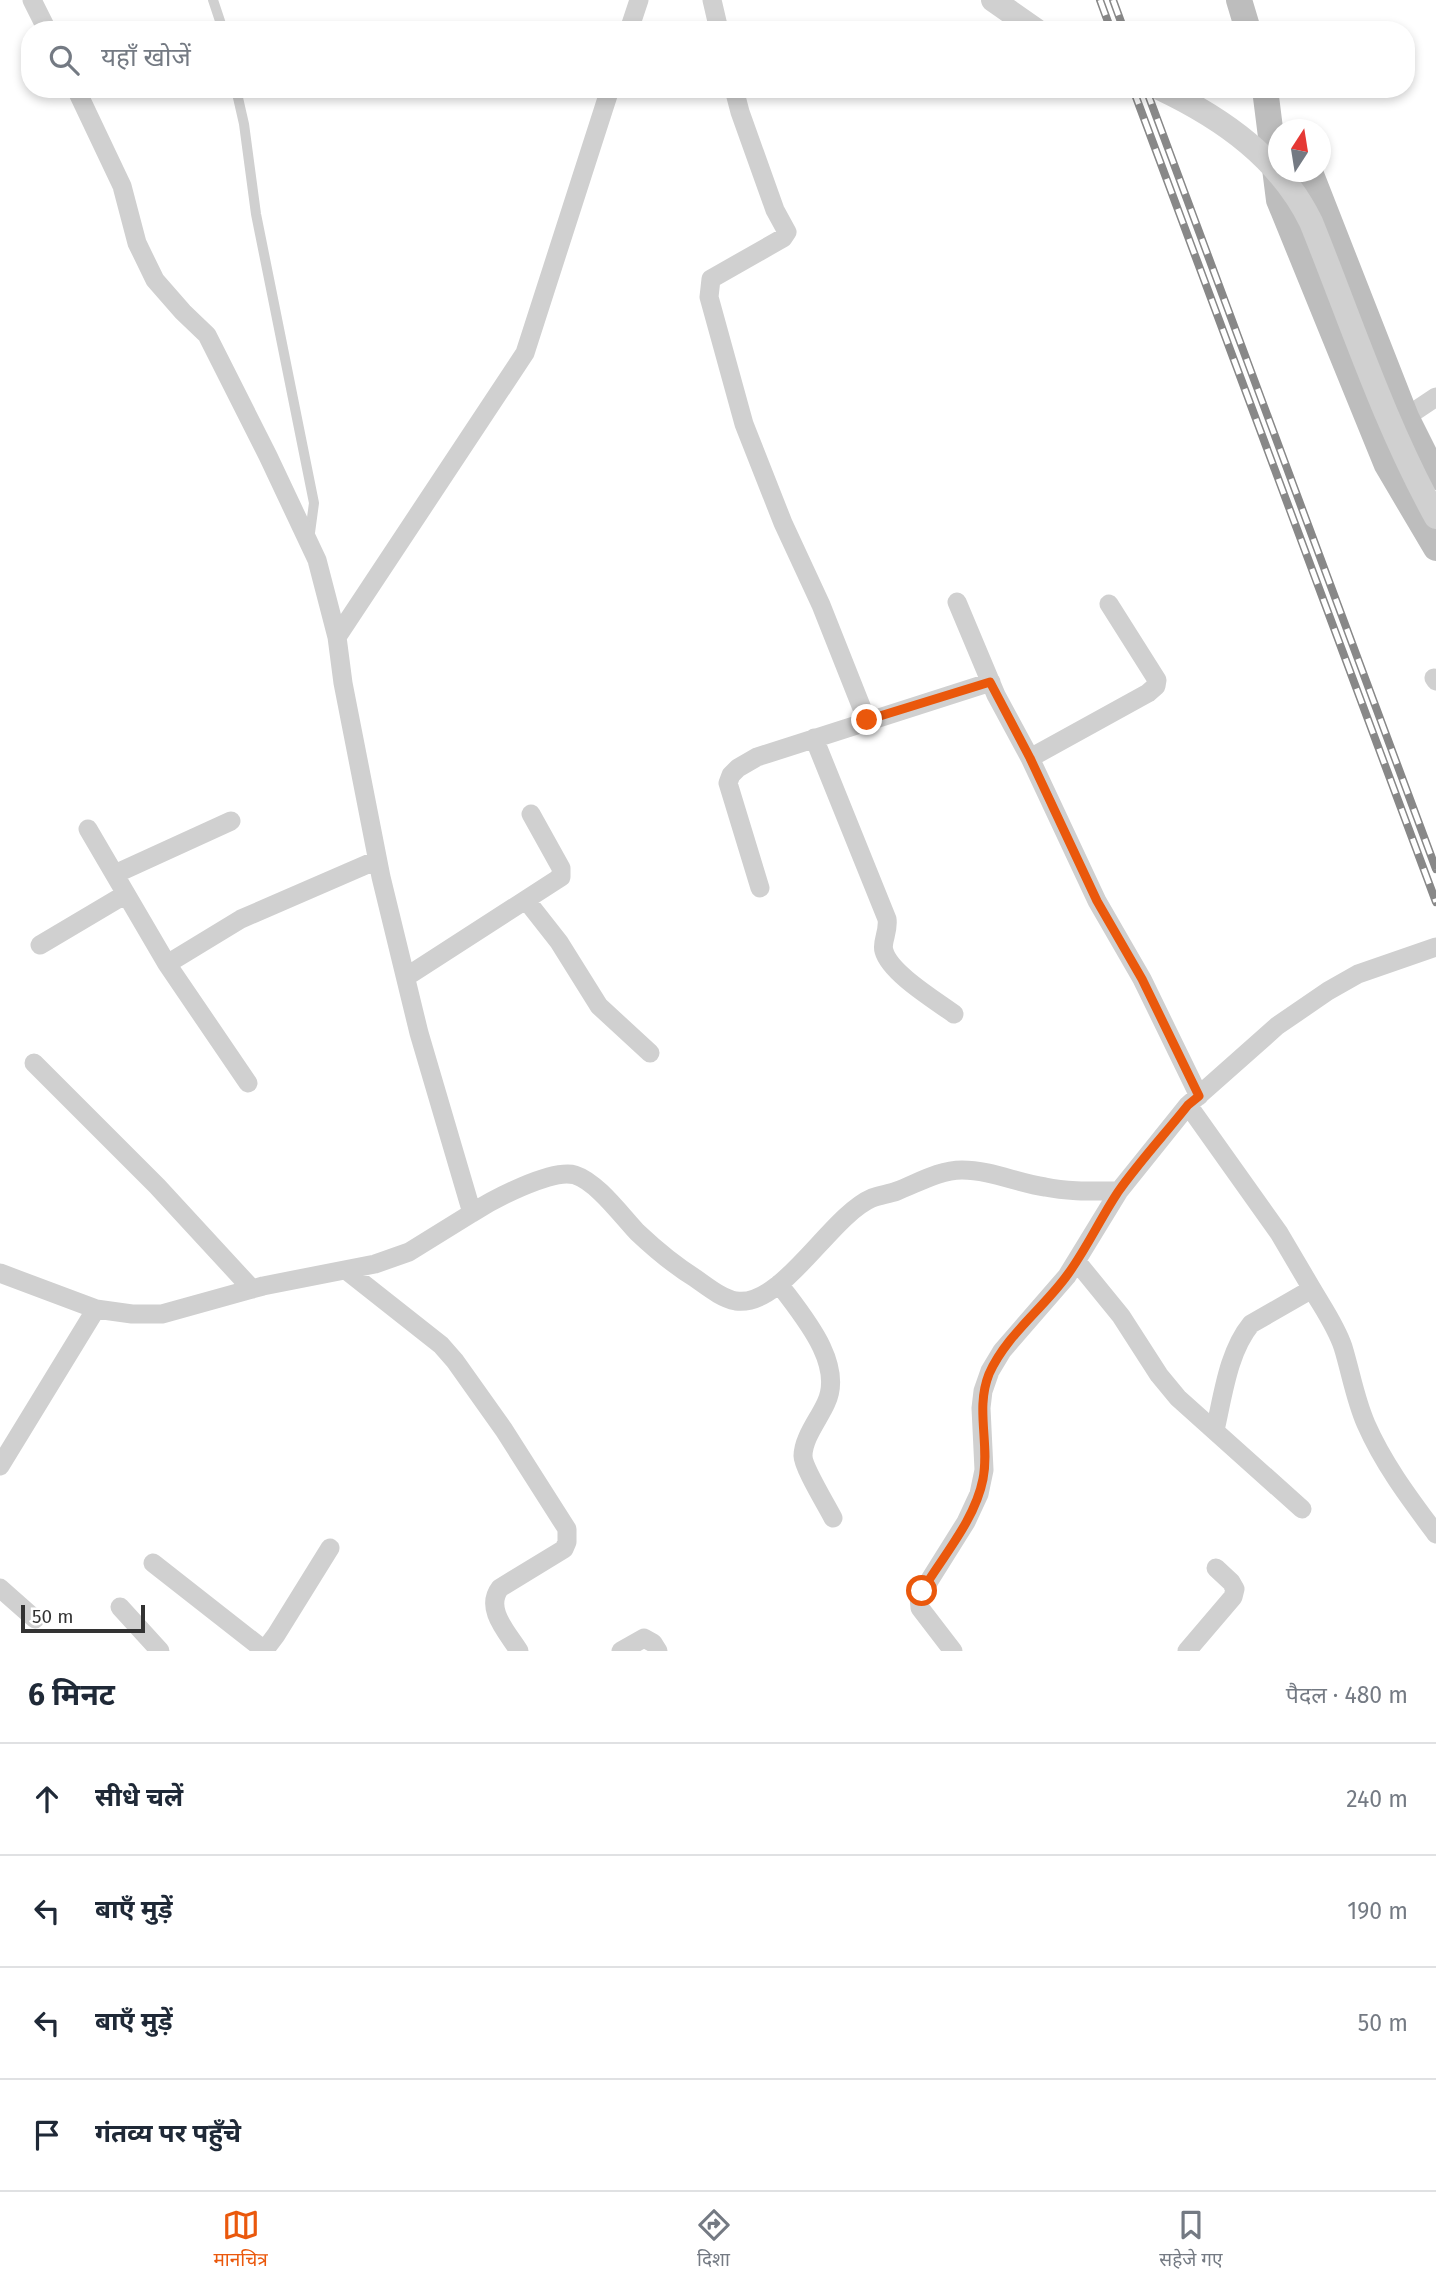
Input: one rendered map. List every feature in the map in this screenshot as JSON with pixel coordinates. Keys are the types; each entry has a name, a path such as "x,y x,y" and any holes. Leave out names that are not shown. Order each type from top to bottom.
{"main road":[{"path":"1239,0 1245,21"},
{"path":"1268,98 1279,200 1387,465 1436,548"},
{"path":"1272,98 1283,119"},
{"path":"1314,182 1406,417 1436,477"}],"street":[{"path":"32,0 42,21"},
{"path":"632,21 639,0"},
{"path":"712,0 717,21"},
{"path":"993,0 1023,21"},
{"path":"80,98 122,186 137,243 155,280 207,335 317,560 337,637 343,683 377,860 419,1033 472,1213"},
{"path":"337,637 525,354 607,98"},
{"path":"737,98 775,210 787,232 783,238 710,279 709,297 749,436 867,720"},
{"path":"1180,98 1267,158 1295,193 1316,234 1391,428 1411,473 1436,517"},
{"path":"1406,417 1436,397"},
{"path":"957,603 990,682 1030,758 1097,901 1142,979 1194,1101 1279,1233 1336,1330 1367,1426 1396,1481 1436,1534"},
{"path":"1030,758 1156,686 1157,680 1109,604"},
{"path":"760,888 733,802 728,783 730,775 757,758 990,682"},
{"path":"814,738 887,919 888,933 883,942 884,954 892,965 954,1014"},
{"path":"406,977 556,881 562,873 531,814"},
{"path":"115,874 231,821"},
{"path":"88,829 167,964 248,1083"},
{"path":"167,964 241,919 377,860"},
{"path":"40,945 126,894"},
{"path":"526,900 559,942 599,1006 650,1053"},
{"path":"953,1651 920,1608 919,1597 966,1522 979,1493 984,1470 981,1408 983,1391 990,1371 1002,1351 1067,1276 1118,1191 1194,1101 1277,1026 1328,991 1358,974 1436,947"},
{"path":"34,1063 157,1186 252,1289"},
{"path":"0,1273 96,1309 132,1314 162,1314 252,1289 375,1264 409,1252 494,1199 536,1182 562,1174 573,1174 601,1195 638,1233 674,1264 722,1296 738,1301 758,1299 779,1284 853,1209 873,1198 948,1171 980,1171 1056,1189 1081,1192 1118,1191"},
{"path":"1077,1262 1121,1316 1159,1375 1178,1398 1302,1509"},
{"path":"345,1270 441,1345 456,1360 567,1529 568,1542 564,1549 500,1588 495,1594 494,1609 519,1651"},
{"path":"779,1284 811,1327 827,1358 832,1381 828,1399 805,1444 803,1458 807,1472 816,1483 833,1518"},
{"path":"1215,1430 1225,1387 1244,1332 1251,1324 1312,1289"},
{"path":"0,1466 96,1309"},
{"path":"153,1563 264,1651 330,1548"},
{"path":"1187,1651 1233,1597 1235,1589 1216,1568"},
{"path":"0,1588 35,1619"},
{"path":"120,1607 160,1651"},
{"path":"621,1651 644,1638 650,1640 657,1651"}],"lane":[{"path":"213,0 220,21"},
{"path":"238,98 256,214 314,503 309,542"}],"railway":[{"path":"1100,0 1108,21"},
{"path":"1113,0 1121,21"},
{"path":"1136,98 1436,902"},
{"path":"1149,98 1436,869"}],"route":[{"path":"867,720 990,682 1030,758 1097,901 1142,979 1199,1096 1188,1105 1118,1191 1067,1276 1002,1351 990,1371 981,1408 983,1481 966,1522 922,1591"}]}
